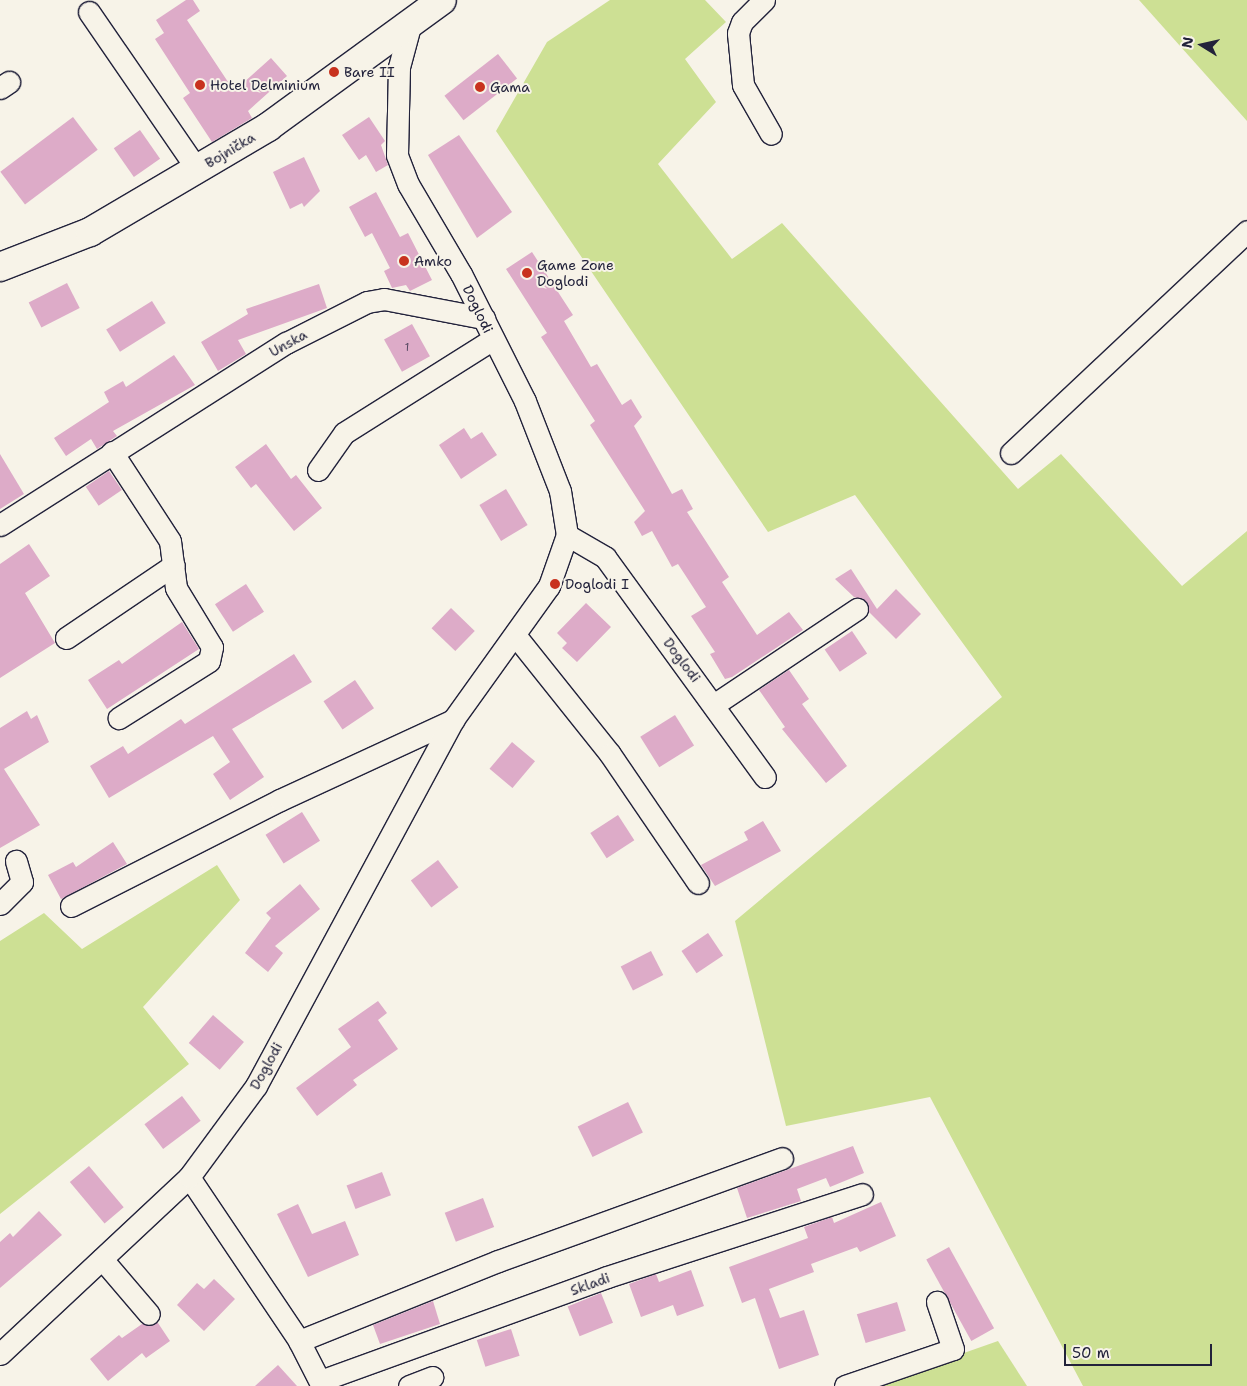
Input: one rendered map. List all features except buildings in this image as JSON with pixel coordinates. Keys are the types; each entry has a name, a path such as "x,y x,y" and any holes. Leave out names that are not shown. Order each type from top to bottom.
{"main road":[{"name":"Bojnička","path":"0,267 90,232 268,127 410,26 442,0"}],"street":[{"path":"764,0 742,22 738,33 743,85 770,134"},
{"path":"89,12 197,169"},
{"name":"Doglodi","path":"0,1354 189,1177 256,1086 453,720 549,586 567,535 560,491 525,401 484,318 408,184 397,155 399,67 410,26"},
{"path":"1011,453 1247,231"},
{"name":"Unska","path":"0,526 112,452 286,343 367,302 384,299 484,318"},
{"path":"318,470 344,433 493,339"},
{"path":"112,452 170,541 176,588 212,647 212,655 118,718"},
{"name":"Doglodi","path":"567,535 605,557 714,704 764,777"},
{"path":"66,638 174,566"},
{"path":"714,704 857,609"},
{"path":"515,635 610,754 698,882"},
{"name":"Doglodi","path":"71,906 280,800 453,720"},
{"path":"0,904 22,882 16,862"},
{"path":"299,1341 498,1261 782,1158"},
{"name":"Skladi","path":"189,1177 299,1341 321,1384 607,1277 862,1194"},
{"path":"102,1259 149,1314"},
{"path":"845,1386 953,1349 937,1302"},
{"path":"409,1386 432,1377"}],"green space":[{"path":"610,0 705,0 726,22 685,59 716,102 658,164 732,259 782,223 1018,489 1061,454 1182,586 1247,531 1247,1386 1083,1386 930,1097 786,1126 735,921 1002,697 855,495 768,532 496,131 547,42"},
{"path":"1139,0 1247,0 1247,121"},
{"path":"217,865 240,900 143,1007 189,1064 0,1214 0,941 44,913 82,949"},
{"path":"998,1341 1027,1386 870,1386"}],"place":[{"name":"Bare II","path":"334,72"},
{"name":"Hotel Delminium","path":"200,85"},
{"name":"Gama","path":"480,87"},
{"name":"Amko","path":"404,261"},
{"name":"Game Zone Doglodi","path":"527,273"},
{"name":"Doglodi I","path":"555,584"}]}
